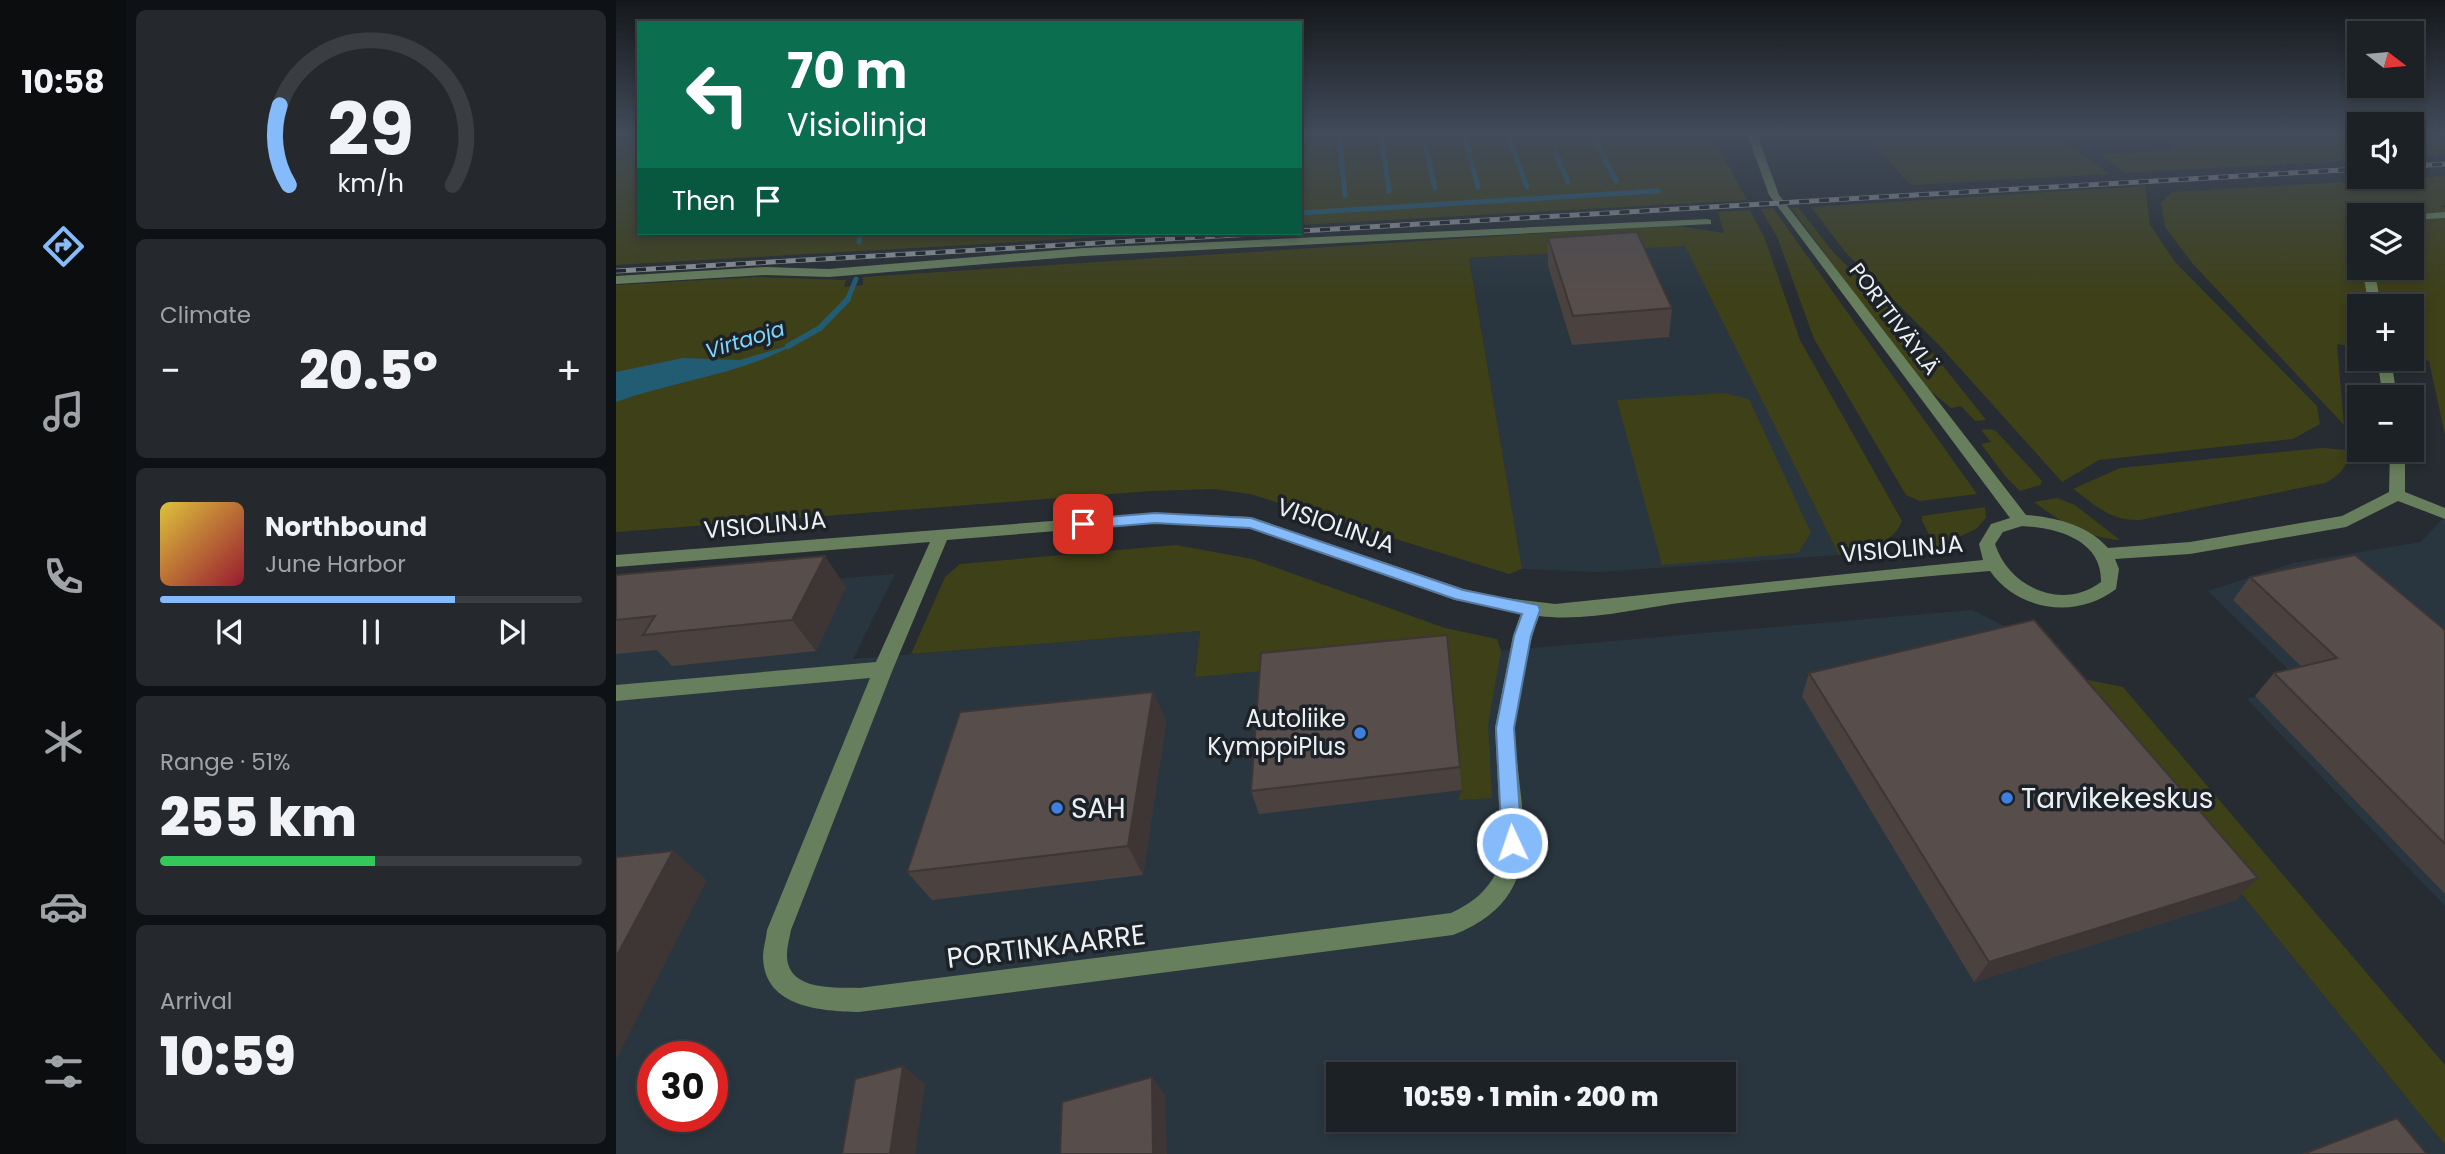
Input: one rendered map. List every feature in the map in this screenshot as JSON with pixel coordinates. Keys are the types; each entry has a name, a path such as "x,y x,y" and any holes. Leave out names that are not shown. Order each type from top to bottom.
{"street":[{"name":"PORTTIVÄYLÄ","path":"1771,188 1774,195 2021,520"},
{"path":"2424,217 2445,215"},
{"path":"616,280 766,271 830,273 1083,252 1707,222"},
{"path":"2397,495 2398,462"},
{"path":"2104,554 2190,548 2346,521 2397,495 2445,514"},
{"name":"VISIOLINJA","path":"616,561 1155,518 1251,523 1461,595 1532,610 1607,607 1686,596 1993,565"},
{"path":"2021,520 2043,521 2081,535 2104,554 2110,564 2110,585 2093,598 2080,602 2055,600 2014,585 1993,565 1987,544 1990,535 1997,528 2021,520"},
{"name":"PORTINKAARRE","path":"941,536 883,669 779,930 775,961 785,984 810,997 859,1000 1283,947 1452,924 1476,912 1494,898 1507,878 1513,858 1505,728 1522,636 1532,610"},
{"path":"616,693 883,669"}],"shaded area":[{"path":"1686,246 1839,555 1599,572 1522,569 1469,258"},
{"path":"2445,516 2445,906 2247,699 2303,684 2208,591 2293,563 2421,542"},
{"path":"895,574 853,659 1200,631 1195,677 1972,610 2037,642 2445,1145 2445,1154 616,1154 616,597"}],"green space":[{"path":"616,188 637,188 637,235 1139,235 616,265"},
{"path":"1302,188 1740,188 1747,200 1302,225"},
{"path":"2145,188 2150,225 2175,262 2317,406 2320,424 2293,439 2099,460 2062,482 1939,345 1846,253 1811,207"},
{"path":"2243,188 2445,188 2445,205 2442,206 2445,208 2445,435 2429,361 2424,360 2424,294 2347,294 2347,346 2337,344 2344,425 2193,264 2165,227 2161,203 2172,192"},
{"path":"1798,207 1834,253 1928,347 1986,420 1975,421 1961,406 1951,408 1921,383 1791,208"},
{"path":"1773,208 1977,494 1920,501 1906,495 1814,339 1778,239 1761,209"},
{"path":"1750,210 1765,239 1800,340 1902,521 1892,536 1876,545 1839,555 1685,246 1469,258 1522,569 1509,574 1250,494 1214,489 1151,491 616,532 616,285 756,277 846,280 844,287 863,285 863,277 1671,225 1724,233 1718,212"},
{"path":"1724,393 1749,399 1811,533 1798,553 1662,565 1617,400"},
{"path":"1981,430 1996,431 2042,481 2040,485 2020,491 2005,476 1981,444 1991,442"},
{"path":"2322,448 2347,450 2347,461 2342,470 2325,483 2140,520 2112,515 2073,489 2120,468"},
{"path":"2057,498 2075,505 2120,540 2095,536 2074,528 2034,502"},
{"path":"1985,507 1986,518 1976,529 1936,548 1922,521 1922,516"},
{"path":"1176,545 1252,559 1445,628 1497,639 1501,651 1488,724 1492,798 1458,800 1462,790 1448,655 1195,677 1200,631 911,654 945,577 960,564"},
{"path":"2064,675 2123,687 2445,1065 2445,1145"}],"water":[{"path":"797,343 754,363 616,402 616,372 683,358 740,360"}],"building":[{"path":"1637,232 1672,308 1573,316 1548,238"},
{"path":"2355,555 2445,630 2445,844 2274,673 2337,658 2250,577"},
{"path":"825,556 792,620 643,635 655,616 616,620 616,575"},
{"name":"Tarvikekeskus","path":"2034,620 2258,878 1989,962 1809,673"},
{"name":"Autoliike KymppiPlus","path":"1447,635 1460,767 1251,791 1261,653"},
{"name":"SAH","path":"1153,692 1128,846 907,872 960,712"},
{"path":"673,851 616,957 616,857"},
{"path":"903,1066 890,1154 842,1154 855,1079"},
{"path":"1152,1077 1153,1154 1060,1154 1062,1102"},
{"path":"2397,1118 2427,1154 2303,1154"}],"waterway":[{"path":"1344,188 1345,196"},
{"path":"1302,213 1658,191"},
{"name":"Virtaoja","path":"859,242 860,235"},
{"name":"Virtaoja","path":"848,299 856,279"},
{"name":"Virtaoja","path":"788,346 820,328 848,299"}],"railway":[{"path":"1302,231 2037,188"},
{"path":"616,271 1236,235"}],"place":[{"name":"Autoliike KymppiPlus","path":"1360,733"},
{"name":"Tarvikekeskus","path":"2007,798"},
{"name":"SAH","path":"1057,808"}],"route":[{"path":"1083,524 1155,518 1251,523 1461,595 1532,610 1522,636 1505,728 1512,843"}]}
